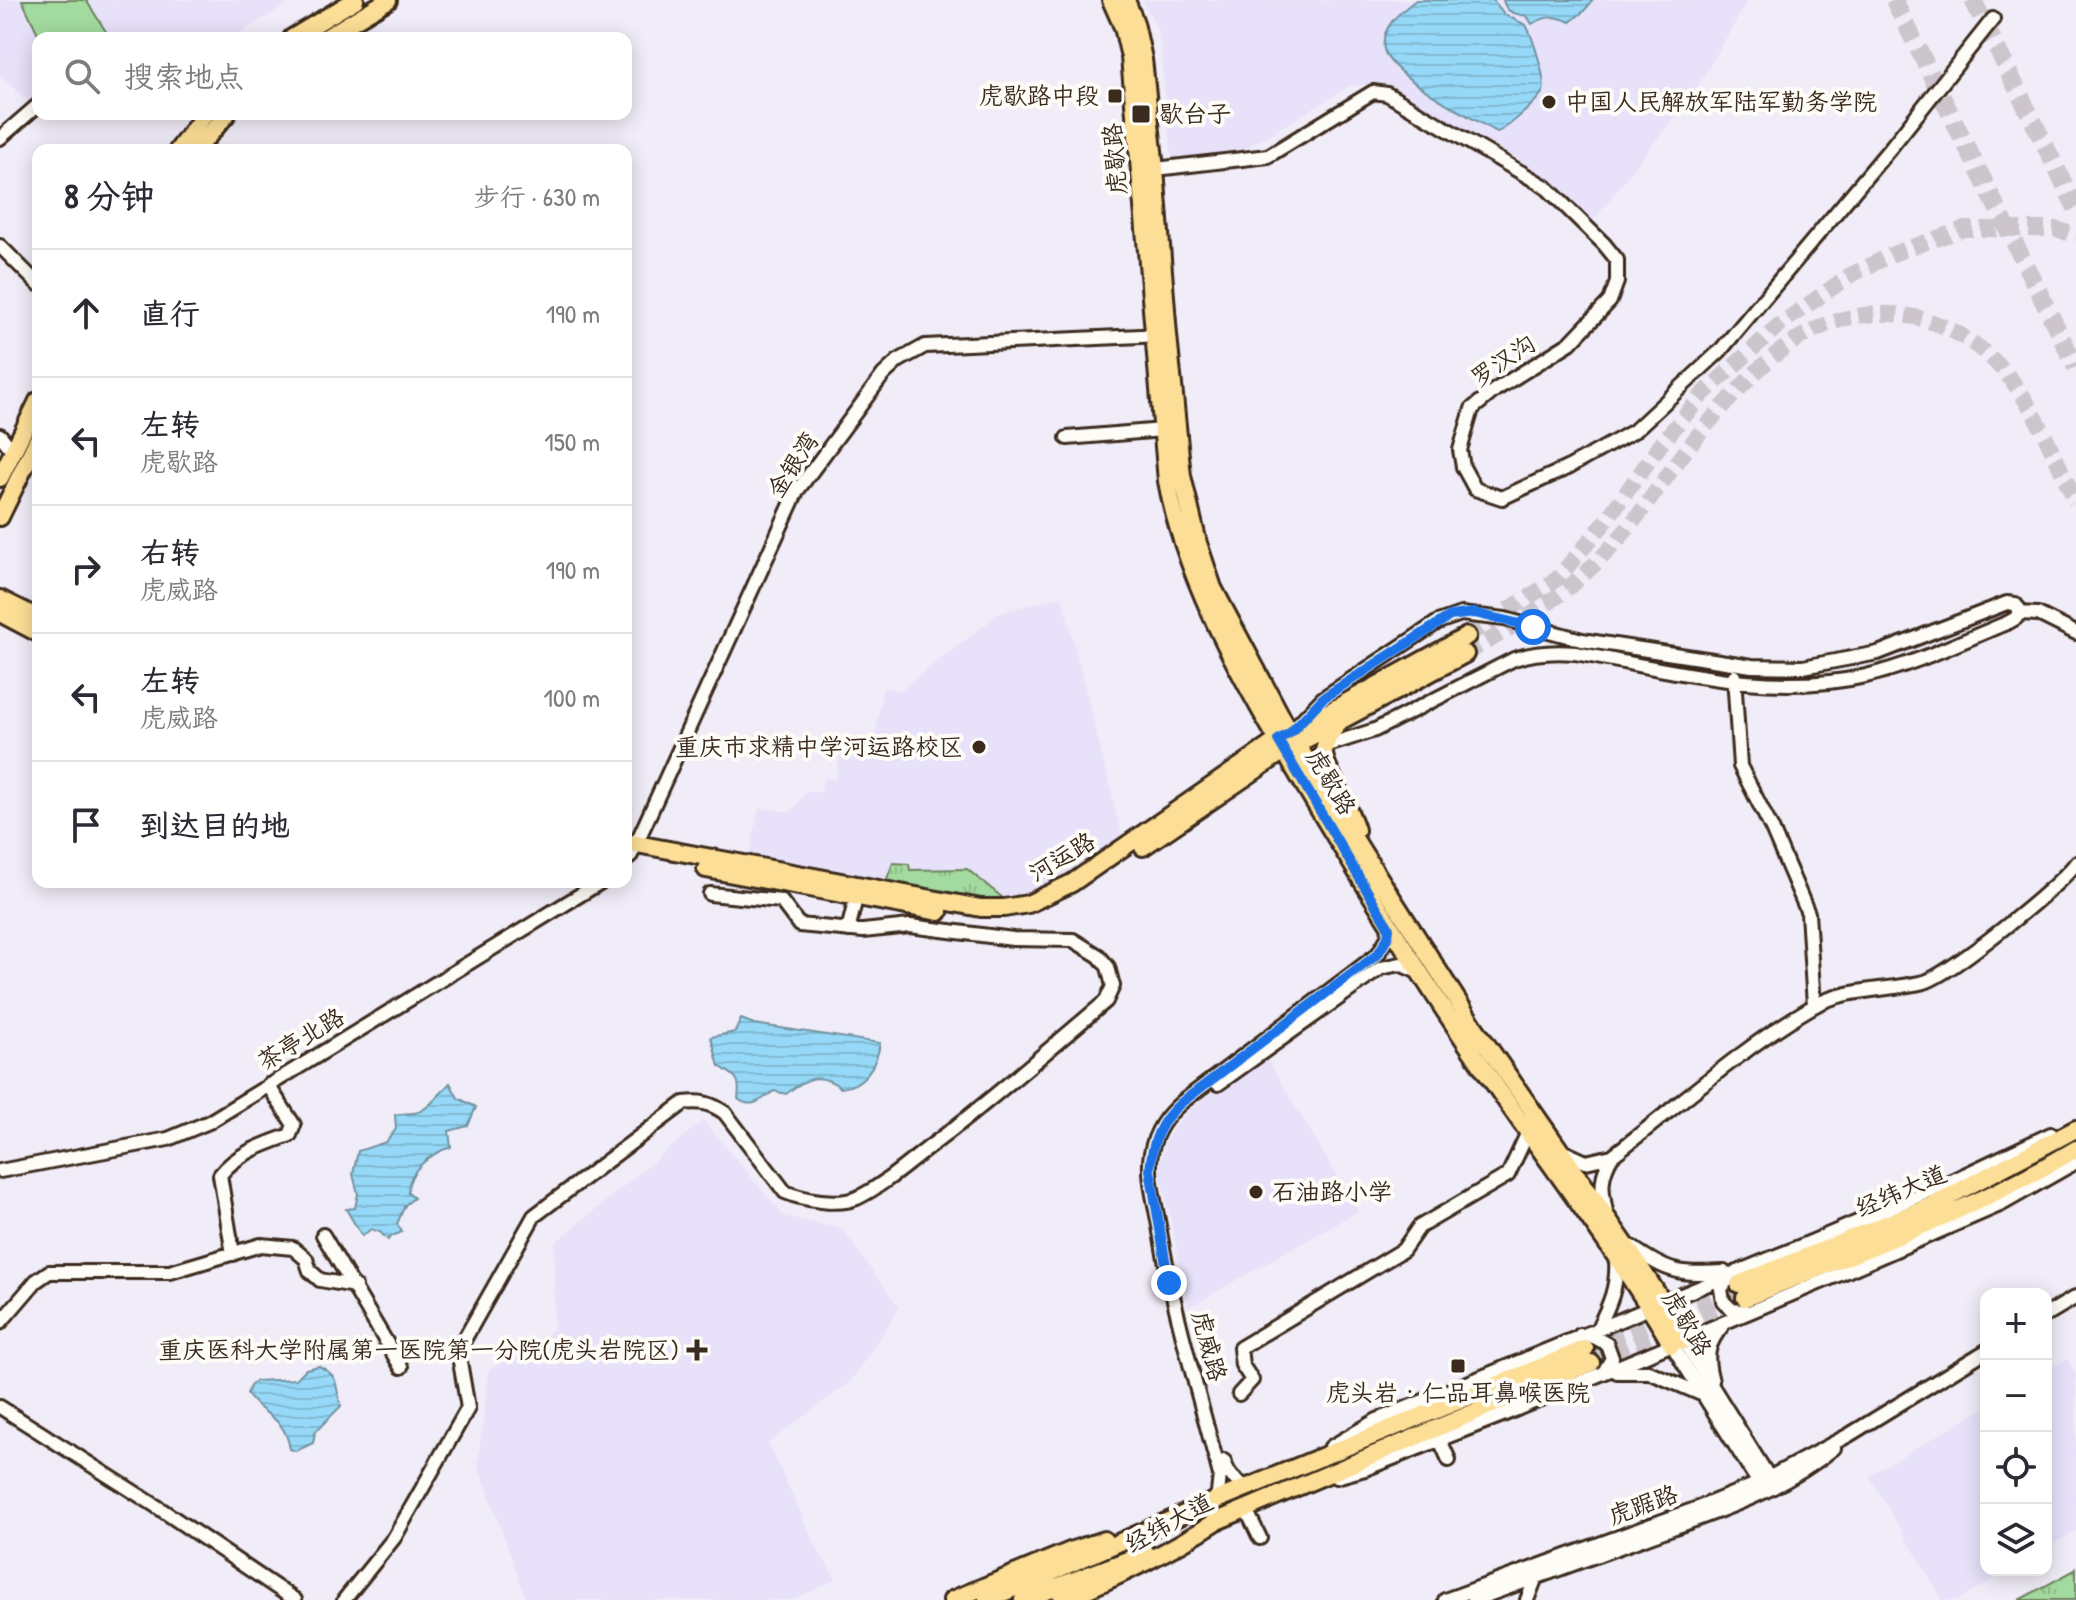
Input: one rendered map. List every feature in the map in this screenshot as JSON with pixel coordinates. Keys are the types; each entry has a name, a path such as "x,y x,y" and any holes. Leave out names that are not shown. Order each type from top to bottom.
{"main road":[{"path":"302,32 355,0"},
{"path":"335,32 388,0"},
{"name":"虎歇路","path":"1111,0 1123,27 1130,57 1148,170"},
{"name":"虎歇路","path":"1126,0 1140,38 1161,335 1163,430 1173,510 1200,593 1287,742 1389,928 1528,1132 1619,1248 1678,1343"},
{"path":"185,144 211,120"},
{"path":"199,144 213,120"},
{"name":"虎歇路","path":"1161,335 1182,476 1198,543 1213,588 1287,742 1362,851 1473,1025 1608,1222 1619,1248"},
{"path":"0,478 32,413"},
{"path":"0,517 32,451"},
{"path":"2,602 32,615"},
{"path":"2,602 32,628"},
{"name":"河运路","path":"632,851 981,908 1028,904 1072,883 1287,742 1467,636"},
{"name":"河运路","path":"632,852 856,898 981,919 1032,913 1077,892 1287,742 1341,721 1465,654"},
{"path":"1341,721 1325,746 1325,760 1352,815 1362,851"},
{"name":"经纬大道","path":"1742,1291 1931,1206 2076,1129"},
{"name":"经纬大道","path":"1742,1291 1950,1212 2076,1149"},
{"path":"987,1600 1304,1463 1589,1356"},
{"name":"经纬大道","path":"1062,1600 1120,1577 1167,1553 1217,1521 1589,1356"},
{"name":"经纬大道","path":"952,1600 1073,1550 1171,1519"},
{"path":"1023,1600 1130,1560 1217,1521"}],"street":[{"name":"罗汉沟","path":"1148,170 1268,156 1373,92 1387,94 1546,187 1617,260 1617,282 1610,301 1570,343 1495,390 1472,409 1460,450 1463,467 1475,489 1502,498 1569,467 1634,431 1720,351 1892,146 1993,19"},
{"path":"0,138 32,110"},
{"path":"0,246 32,278"},
{"name":"金银湾","path":"632,845 797,491 883,375 898,361 925,346 1161,335"},
{"path":"1067,438 1163,430"},
{"path":"0,435 13,451"},
{"path":"1287,742 1323,698 1450,616 1474,613 1582,640 1764,666 1822,665 1861,658 1895,648 2007,603 2018,606 2020,613"},
{"path":"1514,659 1530,654 1562,652 1734,681 1772,686 1797,685 1864,676 1916,660 2009,622 2020,613 2038,614 2076,633"},
{"path":"1325,746 1375,730 1514,659 1540,644 1541,635 1533,627"},
{"path":"1735,663 1740,766 1772,829 1808,913 1814,1005"},
{"path":"1608,1222 1600,1188 1603,1173 1612,1156 1741,1054 1814,1005 1832,998 1927,981 1945,972 2005,926 2076,863"},
{"name":"茶亭北路","path":"0,1171 168,1139 209,1122 591,888"},
{"path":"344,1600 394,1538 468,1408 459,1356 461,1348 534,1216 684,1103 697,1101 712,1104 725,1113 785,1192 799,1198 842,1201 856,1198 986,1104 1106,1001 1113,986 1108,967 1099,956 1073,940 1013,939 910,926 848,930 799,925 781,901 710,894"},
{"path":"848,930 856,898"},
{"name":"虎威路","path":"1214,1501 1220,1475 1169,1283 1154,1198 1150,1170 1156,1137 1169,1113 1182,1102 1378,954 1388,937 1389,928"},
{"name":"虎威路","path":"1247,1487 1235,1481 1227,1471 1175,1273 1157,1167 1162,1141 1174,1118 1186,1108 1366,977 1392,964 1418,972"},
{"path":"233,1254 220,1175 229,1164 258,1147 290,1135 294,1125 268,1085"},
{"path":"1718,1399 1708,1367 1707,1349 1742,1291 1939,1187 2076,1123"},
{"path":"1239,1394 1252,1380 1242,1365 1240,1348 1403,1250 1419,1227 1508,1175 1528,1132"},
{"path":"1556,1147 1586,1162 1612,1156"},
{"path":"1598,1328 1656,1304 1742,1291 2002,1204 2076,1162"},
{"path":"323,1235 401,1367"},
{"path":"0,1323 36,1281 49,1272 170,1272 261,1245 293,1248 306,1259 310,1271 320,1280 355,1286"},
{"path":"1589,1356 1598,1328 1612,1301 1619,1248 1670,1271 1694,1274 1742,1291"},
{"path":"2052,1311 2076,1297"},
{"path":"1298,1487 1365,1469 1440,1440 1589,1356 1678,1343 1725,1323"},
{"name":"虎歇路","path":"1678,1343 1701,1394 1766,1485"},
{"name":"虎歇路","path":"1678,1343 1718,1399 1766,1485"},
{"name":"虎踞路","path":"1474,1600 1695,1520 1766,1485 1980,1355"},
{"path":"1589,1356 1624,1371 1649,1372 1701,1394"},
{"path":"0,1407 156,1506 295,1600"},
{"path":"1440,1440 1449,1460"},
{"name":"虎踞路","path":"1445,1600 1766,1485"},
{"path":"1246,1509 1260,1538"},
{"path":"1527,1600 1536,1577"}],"shaded area":[{"path":"0,0 295,0 240,32 32,32 32,104 0,76"},
{"name":"中国人民解放军陆军勤务学院","path":"1143,0 1748,0 1698,86 1594,219 1517,158 1378,84 1351,85 1243,150 1172,159 1159,32"},
{"name":"重庆市求精中学河运路校区","path":"1062,597 1122,836 1045,886 1024,895 1003,898 967,869 910,870 885,884 749,857 759,808 791,812 807,791 820,793 824,779 835,780 841,752 874,742 883,687 900,691 1000,613"},
{"name":"石油路小学","path":"1265,1056 1358,1211 1189,1307 1161,1174 1160,1163 1167,1139 1186,1112"},
{"name":"重庆医科大学附属第一医院第一分院(虎头岩院区)","path":"703,1121 784,1216 842,1229 899,1308 850,1382 768,1443 816,1547 836,1579 793,1600 527,1600 478,1464 489,1370 554,1329 555,1243"},
{"path":"2067,1359 2076,1374 2076,1530 2052,1544 2052,1432 2052,1368"},
{"path":"1980,1411 1980,1576 1998,1576 1958,1600 1943,1600 1869,1476"}],"green space":[{"path":"22,0 86,0 106,32 37,32"},
{"path":"893,863 909,864 910,870 967,869 1003,898 977,899 885,884"},
{"path":"2075,1570 2076,1600 2019,1600"}],"water":[{"path":"1416,0 1493,0 1505,15 1526,25 1543,77 1540,96 1497,132 1415,83 1389,59 1384,41 1393,20"},
{"path":"1503,0 1593,0 1570,22 1551,17 1532,24 1527,16 1509,10"},
{"path":"741,1019 754,1024 880,1043 868,1073 856,1083 841,1088 820,1078 813,1079 786,1094 774,1091 748,1104 738,1099 736,1078 719,1066 711,1037 735,1032"},
{"path":"450,1083 458,1098 476,1107 468,1126 449,1131 451,1147 428,1158 411,1177 408,1193 414,1198 405,1205 397,1224 402,1232 388,1240 371,1229 362,1236 346,1209 355,1208 358,1194 353,1174 358,1151 386,1142 396,1129 395,1115 419,1112"},
{"path":"319,1366 334,1378 341,1406 315,1432 313,1443 296,1451 290,1449 283,1428 247,1394 251,1384 256,1381 296,1379 306,1369"}],"tunnel":[{"path":"1894,0 2076,367"},
{"path":"1973,0 2076,208"},
{"path":"1467,636 1557,579 1602,526 1661,444 1703,394 1779,325 1849,276 1895,253 1964,229 2057,229 2076,236"},
{"path":"1465,654 1545,605 1599,560 1628,528 1699,434 1773,357 1796,340 1826,325 1857,316 1887,314 1917,318 1946,327 1997,363 2035,416 2076,502"},
{"path":"1585,1349 1739,1284"},
{"path":"1591,1363 1745,1298"}],"place":[{"name":"虎歇路中段","path":"1115,96"},
{"name":"中国人民解放军陆军勤务学院","path":"1549,102"},
{"name":"歇台子","path":"1141,114"},
{"name":"重庆市求精中学河运路校区","path":"979,747"},
{"name":"石油路小学","path":"1256,1192"},
{"name":"重庆医科大学附属第一医院第一分院(虎头岩院区)","path":"697,1350"},
{"name":"虎头岩‧仁品耳鼻喉医院","path":"1458,1366"}],"route":[{"path":"1169,1283 1150,1170 1151,1153 1161,1124 1182,1102 1378,954 1388,937 1389,928 1278,740 1290,733 1323,698 1450,616 1474,613 1533,627"}]}
